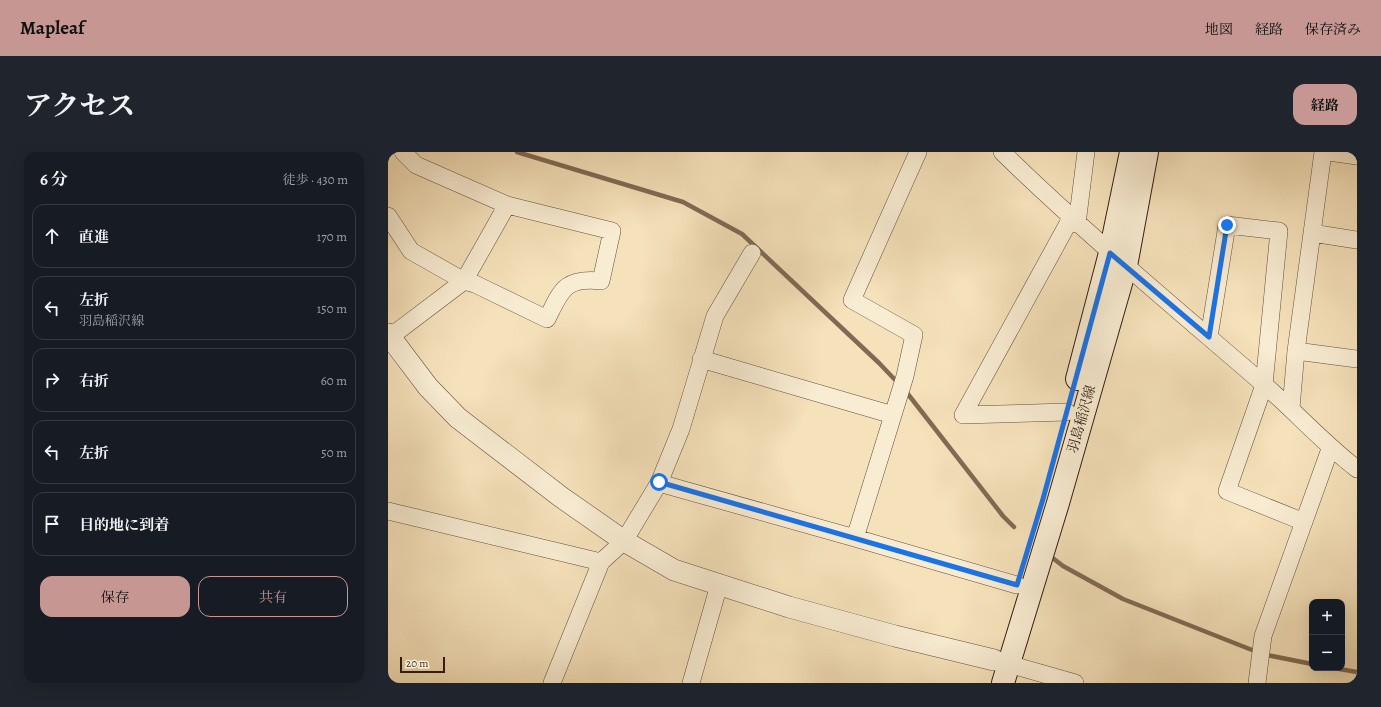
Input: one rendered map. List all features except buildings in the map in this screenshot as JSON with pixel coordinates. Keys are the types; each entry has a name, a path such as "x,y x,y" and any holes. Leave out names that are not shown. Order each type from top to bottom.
{"main road":[{"name":"羽島稲沢線","path":"1002,669 1017,585 1067,412 1118,259 1131,152"},
{"name":"羽島稲沢線","path":"988,683 1002,669 1058,503 1118,259 1147,152"}],"street":[{"path":"388,216 411,251 464,281 475,284 547,319 562,290 582,279 600,281 612,231 507,205 416,165 403,152"},
{"path":"855,538 905,376 914,335 852,300 918,152"},
{"path":"1002,152 1074,221 1292,408 1330,448 1357,469"},
{"path":"1067,412 962,415 1074,221 1086,152"},
{"path":"1292,408 1296,351 1323,152"},
{"path":"1329,152 1357,156"},
{"path":"507,205 464,281 389,336 428,387 458,418 561,497 624,541 674,570 789,607 895,636 1002,669 1075,683"},
{"path":"1209,337 1227,225 1279,231 1264,385 1227,491 1304,522"},
{"path":"1312,233 1357,240"},
{"path":"552,683 601,562 624,541 659,482 681,429 715,316 752,253"},
{"path":"1296,351 1357,359"},
{"path":"701,359 893,416"},
{"path":"1257,683 1263,636 1330,448"},
{"path":"659,482 1017,585"},
{"path":"388,512 601,562"},
{"path":"691,683 719,585"}],"waterway":[{"path":"517,152 683,202 742,234 879,363 899,384"},
{"path":"904,389 1003,516 1014,527"},
{"path":"1054,559 1063,566 1123,599 1252,650"},
{"path":"1267,655 1309,663"},
{"path":"1345,670 1357,672"}],"route":[{"path":"659,482 1017,585 1043,499 1110,253 1209,337 1227,225"}]}
